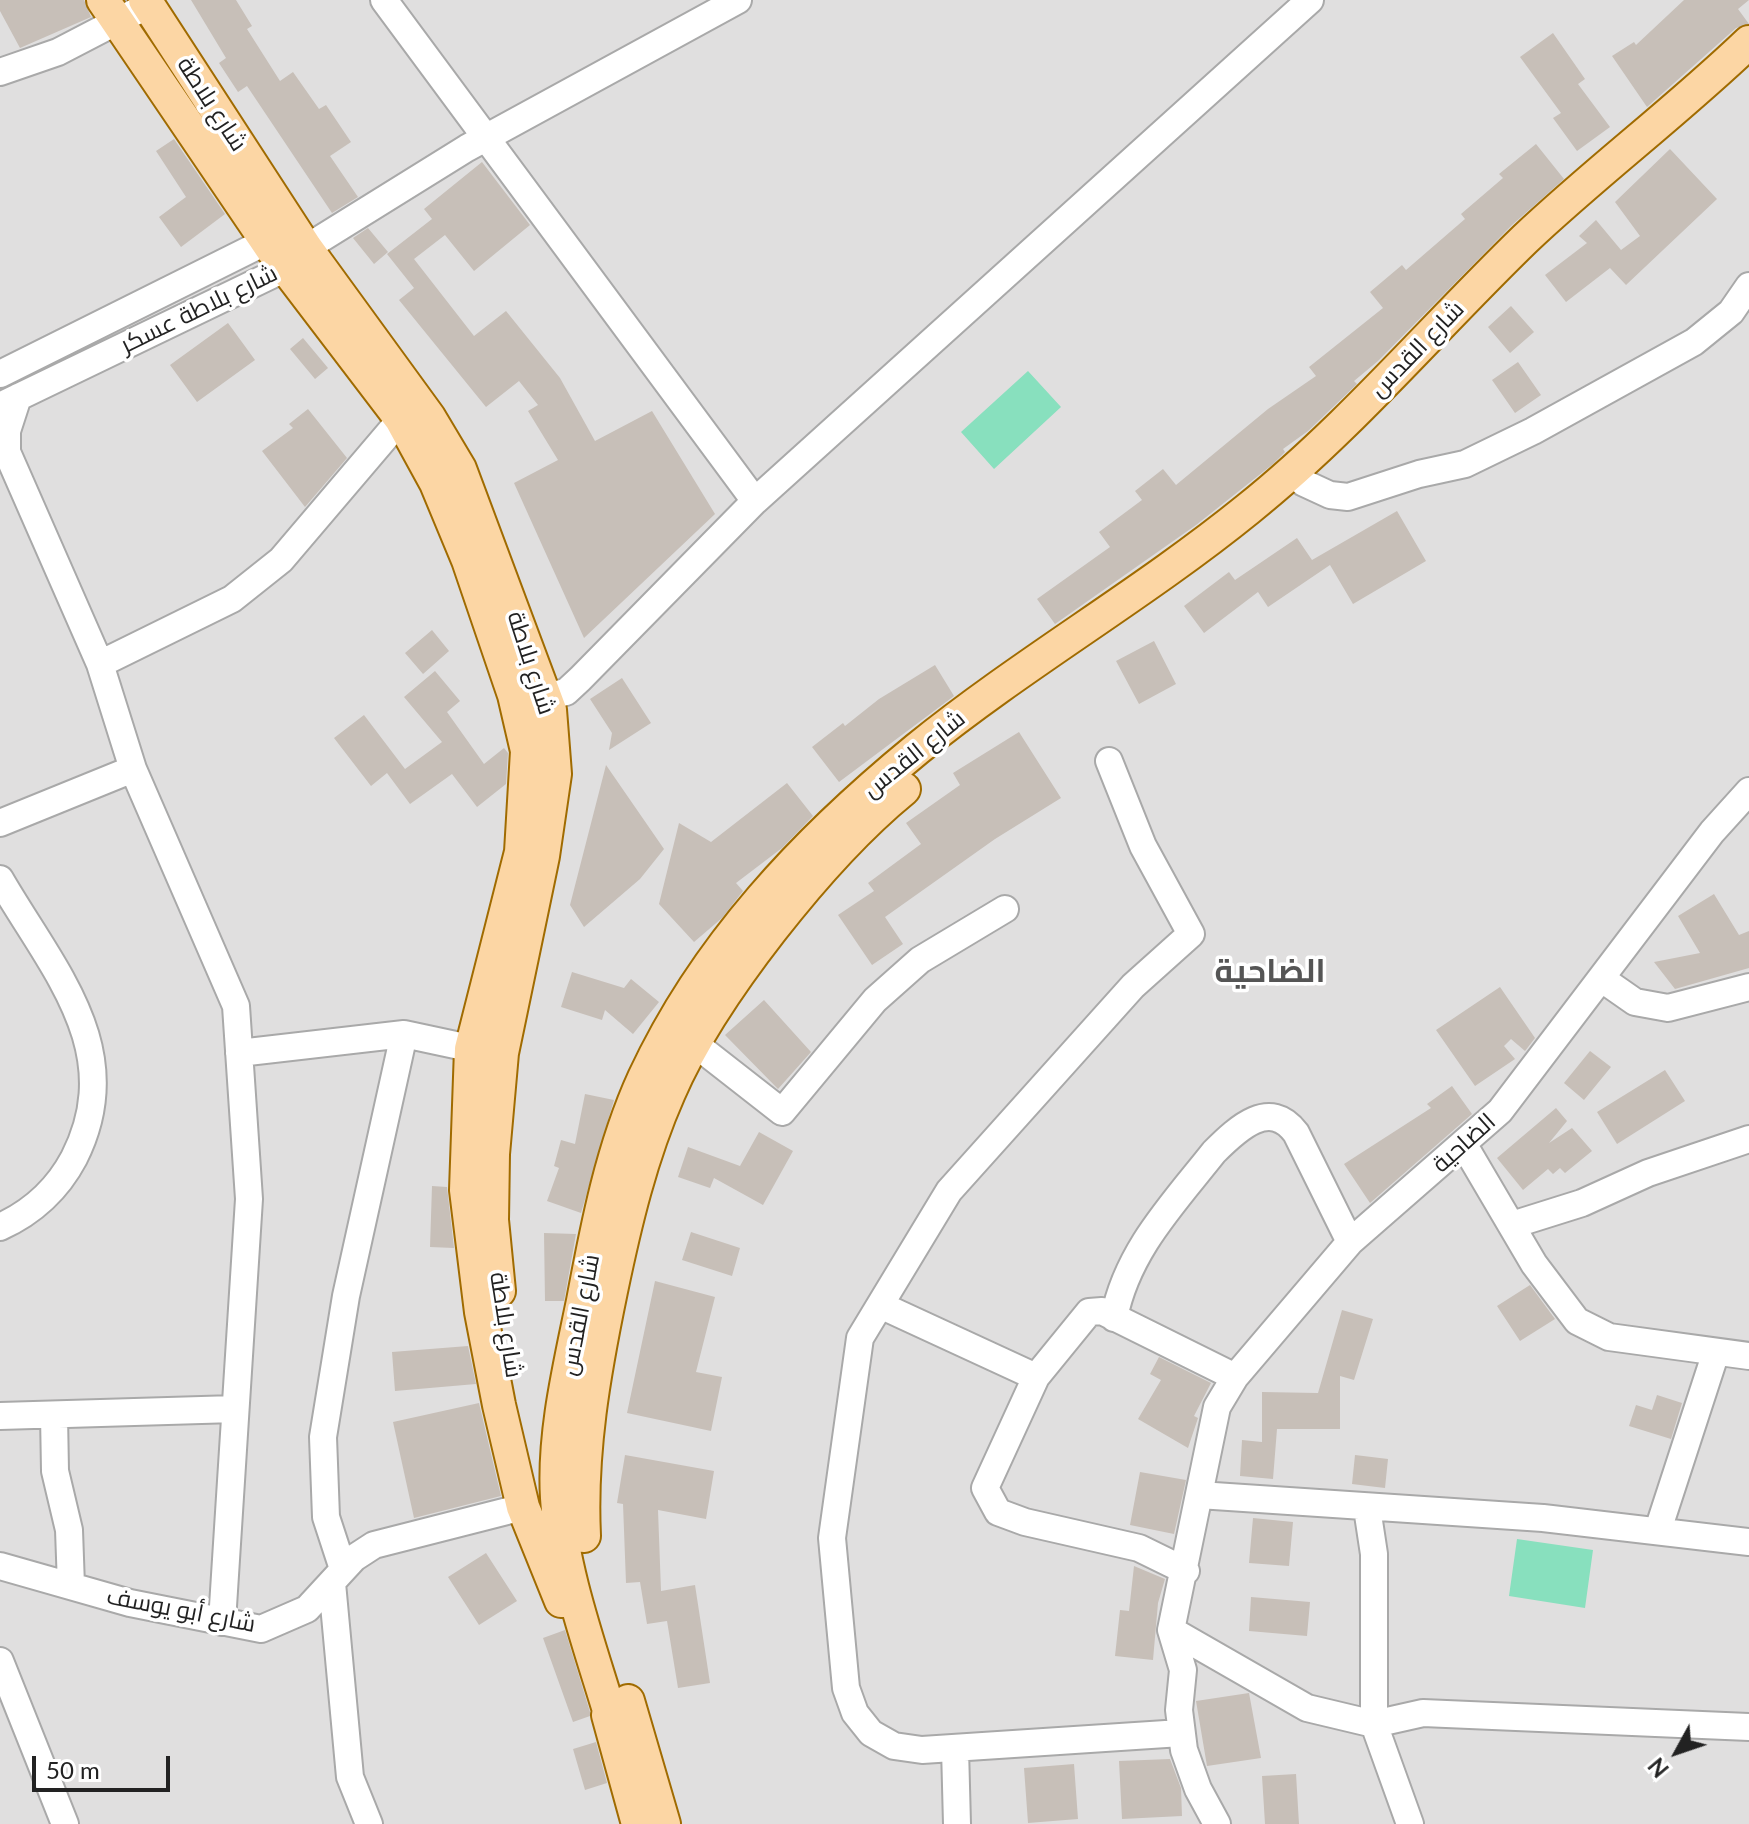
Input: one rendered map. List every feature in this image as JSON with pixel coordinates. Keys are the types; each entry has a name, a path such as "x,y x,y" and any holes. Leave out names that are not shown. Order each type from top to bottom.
{"main road":[{"name":"شارع بلاطة","path":"149,2 296,258 401,419 436,483 530,700 521,852 471,1049 466,1190 471,1245 499,1405 523,1507 616,1734"},
{"name":"شارع بلاطة","path":"110,11 267,241 296,258 429,417 460,469 555,774 543,856 502,1053 493,1154 496,1275 529,1452 584,1536"},
{"name":"شارع القدس","path":"616,1734 567,1559 561,1503 567,1382 607,1186 624,1131 643,1081 694,988 781,874 836,819 918,749 1246,511 1319,450 1532,233 1690,98 1749,42"},
{"name":"شارع القدس","path":"584,1536 583,1468 593,1378 617,1264 644,1162 669,1093 707,1021 773,930 841,848 894,797 956,745 1224,549 1304,483 1362,429 1541,242 1749,64"},
{"path":"584,1536 664,1824"},
{"path":"616,1734 638,1824"}],"street":[{"path":"384,0 755,501"},
{"name":"شارع بلاطة عسكر","path":"9,402 296,258 487,136 738,0"},
{"path":"530,700 566,692 755,501 1310,0"},
{"path":"0,72 58,52 110,11 149,2"},
{"name":"شارع بلاطة عسكر","path":"0,374 267,241"},
{"path":"1304,483 1330,495 1348,497 1419,474 1465,464 1533,431 1694,342 1731,312 1749,286"},
{"path":"9,402 3,450 100,664 133,769 236,1006 249,1199 222,1622"},
{"path":"100,664 232,599 281,560 401,419"},
{"path":"1109,761 1143,846 1191,934 1133,986 949,1191 860,1338 832,1538 846,1688 862,1723 882,1740 907,1749 955,1748 1181,1733"},
{"path":"0,823 133,769"},
{"name":"الضاحية","path":"1171,1630 1186,1571 1217,1407 1235,1377 1350,1242 1500,1111 1712,832 1749,791"},
{"path":"0,879 68,989 85,1024 93,1062 93,1101 83,1139 65,1174 33,1210 0,1227"},
{"path":"695,1044 782,1112 875,1000 920,960 1005,909"},
{"path":"1602,979 1635,1002 1668,1008 1749,987"},
{"path":"239,1053 404,1034 502,1053"},
{"path":"369,1824 350,1777 338,1576 326,1517 323,1437 346,1296 404,1034"},
{"path":"1114,1318 1120,1285 1135,1253 1214,1152 1228,1138 1262,1117 1276,1115 1287,1121 1296,1133 1350,1242"},
{"path":"1512,1225 1582,1203 1648,1173 1749,1139"},
{"path":"1464,1145 1534,1264 1577,1321 1609,1337 1749,1356"},
{"path":"880,1305 1036,1377"},
{"path":"1186,1571 1139,1548 1025,1522 998,1512 985,1488 1036,1377 1089,1312 1102,1311 1235,1377"},
{"path":"1658,1530 1716,1352"},
{"path":"0,1416 235,1409"},
{"path":"54,1415 55,1471 69,1530 71,1586"},
{"path":"1199,1495 1543,1518 1749,1542"},
{"name":"شارع أبو يوسف","path":"0,1566 71,1586 261,1629 307,1609 338,1576 374,1545 523,1507"},
{"path":"1367,1508 1374,1554 1374,1724 1410,1824"},
{"path":"1171,1630 1307,1708 1374,1724 1423,1713 1749,1727"},
{"path":"1171,1630 1183,1670 1181,1733 1190,1770 1217,1824"},
{"path":"0,1661 65,1824"},
{"path":"955,1748 957,1824"}],"shaded area":[{"path":"0,0 1749,0 1749,1824 0,1824"}],"green space":[{"path":"1028,371 1061,407 994,469 961,432"},
{"path":"1517,1539 1593,1550 1585,1608 1509,1596"}],"building":[{"path":"0,0 84,0 91,17 20,48 0,11"},
{"path":"191,0 236,0 252,26 247,29 280,81 293,72 319,109 326,105 351,142 330,156 358,197 332,213 247,86 238,92 219,63 226,58"},
{"path":"1684,0 1749,0 1738,9 1749,24 1736,28 1647,107 1612,56 1634,42 1636,45"},
{"path":"1553,33 1585,79 1578,84 1610,127 1577,151 1553,118 1561,113 1520,57"},
{"path":"174,139 225,214 181,247 159,217 186,197 156,151"},
{"path":"1536,144 1564,179 1512,225 1378,361 1354,381 1357,384 1308,431 1283,449 1285,452 1273,464 1196,525 1055,624 1037,599 1110,547 1099,532 1142,500 1135,491 1163,469 1176,485 1268,409 1316,376 1309,367 1383,308 1370,292 1402,265 1406,270 1465,219 1461,214 1503,178 1499,174"},
{"path":"1670,149 1717,199 1626,285 1610,268 1566,302 1545,275 1587,243 1579,236 1596,220 1621,250 1640,236 1615,202"},
{"path":"482,162 530,225 474,271 445,235 414,259 474,336 506,311 560,378 595,441 652,411 715,514 584,638 514,483 558,460 528,411 538,405 519,381 486,407 399,300 414,288 387,254 432,219 424,209"},
{"path":"368,228 388,252 374,264 353,238"},
{"path":"1511,306 1534,332 1510,353 1488,327"},
{"path":"228,323 255,360 197,402 170,365"},
{"path":"303,338 328,368 315,379 290,349"},
{"path":"1518,362 1541,395 1515,413 1492,380"},
{"path":"308,409 347,458 305,507 262,451 293,428 289,424"},
{"path":"1397,511 1426,561 1353,604 1330,565 1268,607 1258,592 1204,633 1184,606 1229,572 1235,580 1297,538 1312,560"},
{"path":"432,630 449,651 423,674 405,653"},
{"path":"1154,641 1176,684 1139,704 1116,661"},
{"path":"935,665 954,696 839,782 812,747 879,699"},
{"path":"435,671 460,701 447,712 484,764 504,748 508,753 506,784 477,807 452,774 410,804 387,773 371,786 334,738 364,715 405,769 442,742 404,697"},
{"path":"622,678 651,723 609,750 612,733 590,699"},
{"path":"1019,732 1061,798 995,839 885,917 903,944 872,965 838,915 874,891 868,883 921,844 906,823 960,785 953,773"},
{"path":"606,765 664,849 640,879 584,927 570,905"},
{"path":"787,783 813,816 782,848 736,883 743,891 722,918 694,942 659,904 679,823 711,842"},
{"path":"1714,894 1739,935 1749,931 1749,968 1675,989 1654,962 1700,953 1678,916"},
{"path":"572,972 624,988 631,979 659,1002 633,1034 605,1010 602,1020 561,1007"},
{"path":"1500,987 1535,1038 1525,1051 1511,1039 1504,1046 1515,1059 1475,1086 1436,1030"},
{"path":"764,1000 811,1052 778,1089 725,1035"},
{"path":"1590,1051 1611,1067 1584,1100 1564,1083"},
{"path":"1665,1070 1685,1101 1617,1144 1597,1112"},
{"path":"1452,1086 1472,1114 1370,1203 1344,1164 1431,1108 1427,1104"},
{"path":"585,1094 614,1100 581,1213 547,1201 559,1168 554,1166 561,1140 575,1144"},
{"path":"1556,1108 1567,1121 1549,1143 1572,1128 1592,1151 1565,1173 1560,1168 1553,1174 1548,1169 1523,1190 1497,1158"},
{"path":"759,1132 793,1151 763,1205 714,1178 710,1188 678,1177 688,1147 740,1166"},
{"path":"432,1186 447,1187 454,1248 430,1247"},
{"path":"691,1232 740,1248 732,1276 682,1260"},
{"path":"544,1233 576,1234 564,1301 545,1301"},
{"path":"655,1281 715,1297 696,1372 722,1377 711,1431 627,1413"},
{"path":"1530,1285 1555,1319 1520,1341 1497,1306"},
{"path":"1342,1310 1373,1319 1354,1380 1340,1376 1340,1429 1277,1429 1273,1479 1240,1476 1242,1440 1262,1442 1262,1392 1318,1393"},
{"path":"468,1346 476,1384 395,1391 392,1352"},
{"path":"1159,1357 1211,1383 1194,1416 1198,1418 1188,1448 1138,1419 1161,1380 1150,1374"},
{"path":"1657,1395 1682,1403 1671,1439 1629,1426 1636,1405 1652,1410"},
{"path":"479,1403 501,1496 414,1518 393,1422"},
{"path":"625,1455 714,1471 706,1519 658,1510 661,1591 695,1585 710,1683 678,1688 667,1621 647,1624 640,1582 626,1583 623,1504 617,1503"},
{"path":"1355,1455 1388,1459 1385,1488 1352,1484"},
{"path":"1140,1472 1186,1480 1174,1534 1130,1525"},
{"path":"1253,1518 1293,1522 1289,1566 1249,1563"},
{"path":"486,1553 517,1601 479,1625 448,1577"},
{"path":"1134,1566 1165,1579 1158,1603 1153,1660 1115,1656 1120,1610 1129,1611"},
{"path":"1251,1597 1310,1602 1307,1636 1249,1631"},
{"path":"565,1630 590,1712 590,1716 573,1722 543,1638"},
{"path":"1249,1693 1261,1758 1207,1766 1196,1701"},
{"path":"596,1742 607,1783 585,1790 573,1749"},
{"path":"1170,1759 1181,1788 1182,1816 1122,1819 1119,1761"},
{"path":"1074,1764 1078,1819 1028,1823 1024,1768"},
{"path":"1296,1774 1299,1824 1265,1824 1262,1776"}],"district":[{"name":"الضاحية","path":"1270,972"}]}
